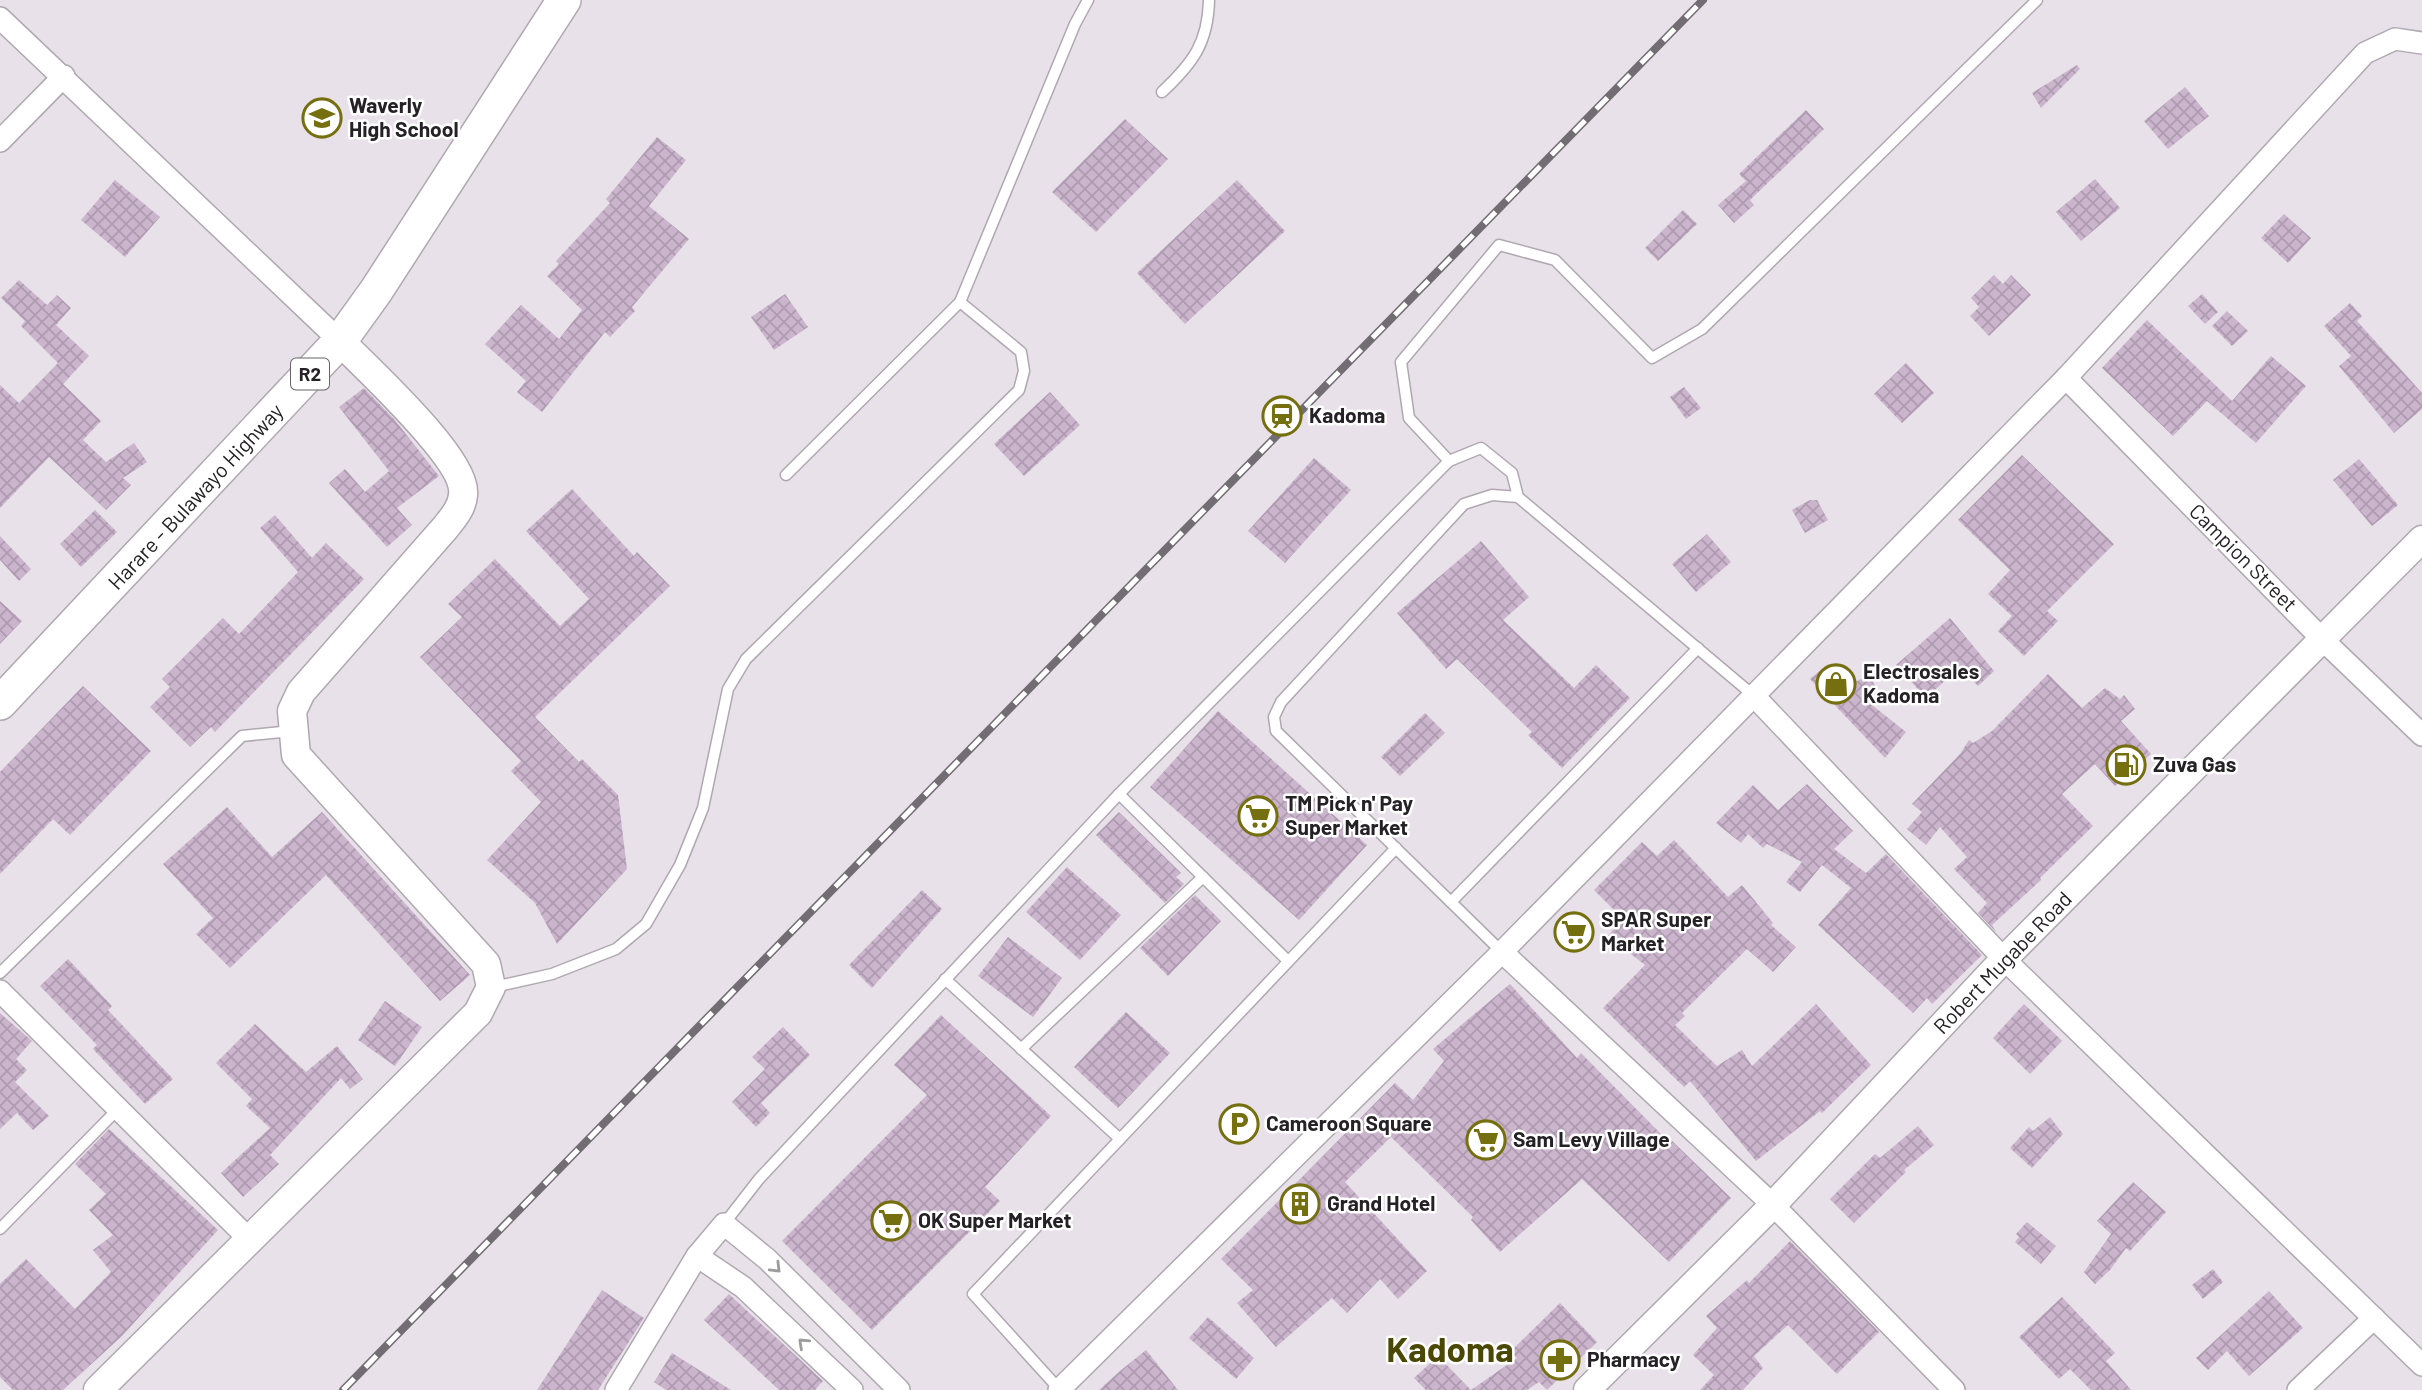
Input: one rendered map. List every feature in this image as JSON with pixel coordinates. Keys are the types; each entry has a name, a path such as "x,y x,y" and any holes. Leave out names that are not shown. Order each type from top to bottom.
{"highway":[{"name":"Harare - Bulawayo Highway","path":"0,703 340,341 376,291 564,0"}],"main road":[{"path":"98,1390 478,1013 491,987 485,964 296,755 292,711 300,692 445,528 459,510 464,493 447,453 340,341"}],"street":[{"path":"0,18 340,341"},
{"path":"1059,1390 1502,951 2066,379 2365,53 2395,39 2422,43"},
{"path":"0,141 64,76"},
{"name":"Campion Street","path":"2066,379 2323,640 2422,735"},
{"name":"Robert Mugabe Road","path":"1587,1390 1773,1205 2004,959 2422,539"},
{"path":"1753,695 2004,959 2422,1365"},
{"path":"1502,951 1773,1205 1954,1390"},
{"path":"0,991 248,1239"},
{"path":"616,1390 696,1256 724,1224 767,1259 899,1390"},
{"path":"696,1256 743,1287 852,1390"},
{"path":"2298,1390 2374,1318"}],"lane":[{"path":"786,475 960,302 1075,24 1088,0"},
{"path":"1163,92 1184,72 1200,49 1209,17 1209,0"},
{"path":"1449,461 1409,418 1401,362 1499,245 1555,260 1652,358 1702,329 2037,0"},
{"path":"491,987 552,974 616,949 646,924 680,865 703,808 728,689 746,659 1018,390 1024,371 1021,352 960,302"},
{"path":"724,1224 759,1179 1119,794 1449,461 1481,448 1512,473 1518,497"},
{"path":"1502,951 1276,731 1274,717 1280,702 1464,504 1492,495 1518,497 1753,695"},
{"path":"1451,902 1698,648"},
{"path":"0,973 242,736 292,732"},
{"path":"1119,794 1288,961"},
{"path":"1059,1390 973,1294 1396,848"},
{"path":"1021,1049 1203,877"},
{"path":"945,979 1120,1139"},
{"path":"0,1229 118,1109"}],"building":[{"path":"2077,65 2080,69 2041,108 2032,93"},
{"path":"2185,87 2209,116 2168,149 2144,121"},
{"path":"1806,110 1824,129 1750,200 1754,205 1734,223 1718,205 1746,181 1739,174"},
{"path":"1125,119 1168,159 1096,232 1052,192"},
{"path":"657,137 686,160 649,206 689,239 632,307 635,311 610,337 605,332 542,412 517,392 526,381 485,344 521,305 559,339 582,310 547,276 559,264 556,261 610,203 606,199"},
{"path":"2095,179 2120,208 2081,241 2056,212"},
{"path":"115,180 160,217 125,257 81,220"},
{"path":"1237,180 1285,231 1185,324 1137,273"},
{"path":"1683,210 1697,224 1658,261 1645,248"},
{"path":"2284,214 2311,238 2288,263 2261,238"},
{"path":"1994,275 2003,284 2011,275 2031,295 1989,336 1970,316 1979,307 1971,298"},
{"path":"19,280 47,305 57,295 71,308 56,325 89,356 63,384 101,421 83,440 106,462 134,443 147,462 123,478 131,485 106,510 49,457 0,508 0,385 19,403 58,363 21,326 25,321 1,298"},
{"path":"785,294 808,327 774,350 751,317"},
{"path":"2202,294 2218,312 2205,324 2188,306"},
{"path":"2350,303 2362,316 2357,321 2422,393 2422,409 2394,433 2339,366 2351,356 2324,326"},
{"path":"2227,311 2248,331 2232,346 2212,326"},
{"path":"2147,320 2232,401 2271,356 2306,386 2256,443 2207,401 2173,436 2102,368"},
{"path":"1906,363 1934,393 1902,423 1874,394"},
{"path":"1684,387 1701,408 1686,419 1670,397"},
{"path":"364,388 394,419 439,476 397,508 412,525 387,547 329,483 345,469 365,492 389,471 339,407"},
{"path":"1050,392 1080,425 1024,476 994,444"},
{"path":"2022,455 2114,544 2047,611 2058,621 2024,656 1998,631 2012,616 1988,594 2010,570 1958,520"},
{"path":"1314,458 1351,490 1285,563 1248,531"},
{"path":"2359,459 2398,505 2372,526 2333,480"},
{"path":"572,489 634,556 637,552 670,586 535,717 579,762 582,759 618,795 627,869 557,944 535,903 487,860 541,802 511,771 521,761 420,657 462,617 448,604 495,559 560,626 589,599 526,531"},
{"path":"1810,500 1817,500 1828,520 1805,533 1792,510"},
{"path":"95,510 117,532 81,567 60,544"},
{"path":"275,515 312,558 326,543 364,579 215,732 211,727 190,747 150,707 170,687 162,679 223,618 239,634 298,572 260,528"},
{"path":"1707,534 1731,562 1696,592 1672,564"},
{"path":"0,536 31,569 19,581 0,560"},
{"path":"1481,541 1529,597 1503,620 1574,688 1596,665 1630,698 1562,768 1528,735 1532,732 1457,659 1446,669 1397,613"},
{"path":"0,601 22,621 0,644"},
{"path":"1950,618 1994,671 1978,686 1960,667 1926,698 1896,665"},
{"path":"1823,668 1842,690 1869,674 1876,688 1862,697 1906,732 1885,758 1810,679"},
{"path":"2048,674 2082,708 2105,688 2120,699 2124,695 2135,709 2121,721 2151,754 2115,786 2095,764 2062,794 2093,826 2040,878 2041,880 1992,925 1996,932 1978,913 1987,903 1954,869 1967,857 1940,827 1926,845 1907,829 1922,812 1912,804 1960,754 1969,740 1973,743 1992,731"},
{"path":"83,686 151,751 70,835 53,819 0,874 0,772"},
{"name":"TM Pick n' Pay Super Market","path":"1218,711 1367,845 1299,920 1150,787"},
{"path":"1425,713 1445,733 1400,776 1381,757"},
{"path":"1807,784 1853,831 1834,849 1866,873 1886,854 1982,955 1932,1004 1927,998 1913,1013 1818,925 1851,888 1822,865 1800,892 1786,882 1802,862 1767,844 1763,848 1748,834 1741,843 1716,823 1753,785 1778,810"},
{"path":"227,807 272,857 322,812 470,975 440,1001 326,875 230,968 196,934 213,918 163,864"},
{"path":"1119,812 1181,873 1176,877 1184,884 1165,903 1096,835"},
{"path":"1674,840 1728,897 1742,885 1773,923 1771,925 1796,947 1773,972 1747,949 1682,1013 1685,1016 1675,1025 1717,1066 1742,1050 1752,1066 1816,1004 1871,1065 1822,1113 1820,1111 1756,1161 1690,1081 1684,1087 1603,1008 1645,965 1608,936 1622,918 1594,890 1642,842 1657,856"},
{"path":"1067,867 1121,915 1080,960 1026,912"},
{"path":"922,890 942,909 872,988 849,965"},
{"path":"1195,895 1221,921 1168,976 1140,948"},
{"path":"1008,937 1062,978 1033,1017 978,976"},
{"path":"68,959 112,1006 108,1010 173,1079 145,1104 93,1049 97,1045 40,986"},
{"path":"1510,984 1577,1058 1581,1053 1662,1135 1664,1133 1731,1198 1669,1262 1582,1179 1500,1252 1471,1220 1473,1217 1391,1137 1345,1182 1427,1271 1398,1299 1380,1279 1347,1313 1332,1298 1276,1347 1237,1303 1253,1290 1221,1259 1395,1083 1413,1100 1444,1061 1433,1049"},
{"path":"385,1001 422,1027 395,1066 358,1040"},
{"path":"2024,1004 2062,1041 2030,1074 1993,1038"},
{"path":"1126,1012 1170,1053 1118,1108 1074,1067"},
{"path":"0,1013 32,1041 16,1059 27,1070 15,1082 49,1116 33,1130 17,1113 0,1129"},
{"name":"OK Super Market","path":"941,1015 1051,1116 985,1187 1000,1201 872,1330 782,1241 927,1095 894,1065"},
{"path":"255,1024 306,1072 337,1046 363,1079 350,1089 341,1078 270,1155 279,1164 243,1197 221,1173 270,1128 246,1106 252,1099 216,1063"},
{"path":"783,1027 810,1055 761,1103 770,1113 756,1127 732,1102 765,1069 752,1057"},
{"path":"2050,1117 2063,1134 2032,1168 2010,1148 2029,1127 2033,1131"},
{"path":"1918,1126 1934,1145 1904,1170 1906,1172 1854,1223 1830,1199 1875,1154 1880,1158"},
{"path":"109,1129 218,1230 122,1336 63,1390 13,1390 0,1377 0,1284 26,1259 75,1309 111,1272 93,1250 113,1235 89,1210 106,1194 75,1164"},
{"path":"2133,1182 2166,1212 2130,1251 2126,1248 2110,1270 2095,1284 2084,1272 2111,1234 2097,1221"},
{"path":"2027,1222 2056,1246 2041,1264 2015,1242 2019,1237 2016,1234"},
{"path":"1790,1241 1879,1332 1837,1374 1788,1325 1754,1356 1763,1368 1743,1390 1700,1390 1714,1375 1693,1355 1717,1328 1706,1316 1747,1280 1749,1283"},
{"path":"2213,1269 2223,1282 2203,1299 2192,1285"},
{"path":"602,1290 644,1318 598,1390 537,1390"},
{"path":"2269,1291 2303,1328 2249,1376 2227,1351 2208,1370 2196,1358"},
{"path":"729,1294 823,1381 815,1390 779,1390 704,1320"},
{"path":"2062,1297 2115,1353 2106,1361 2131,1390 2091,1390 2070,1369 2059,1379 2019,1337"},
{"path":"1560,1303 1597,1342 1547,1390 1539,1382 1527,1390 1471,1390 1517,1358 1510,1352"},
{"path":"1208,1317 1254,1358 1236,1379 1189,1338"},
{"path":"1146,1350 1178,1390 1099,1390 1120,1371"},
{"path":"672,1353 731,1390 666,1390 654,1382"},
{"path":"1438,1356 1471,1390 1426,1390 1414,1378"}],"railway":[{"path":"343,1390 1703,0"}],"place":[{"name":"Waverly High School","path":"322,118"},
{"name":"Kadoma","path":"1282,416"},
{"name":"Electrosales Kadoma","path":"1836,684"},
{"name":"Zuva Gas","path":"2126,765"},
{"name":"TM Pick n' Pay Super Market","path":"1258,816"},
{"name":"SPAR Super Market","path":"1574,932"},
{"name":"Cameroon Square","path":"1239,1124"},
{"name":"Sam Levy Village","path":"1486,1140"},
{"name":"Grand Hotel","path":"1300,1204"},
{"name":"OK Super Market","path":"891,1221"},
{"name":"Pharmacy","path":"1560,1360"}],"district":[{"name":"Kadoma","path":"1450,1350"}]}
